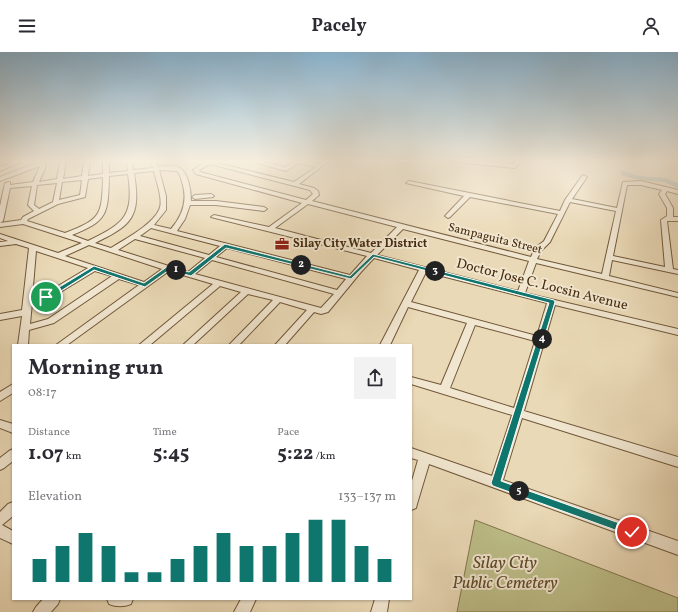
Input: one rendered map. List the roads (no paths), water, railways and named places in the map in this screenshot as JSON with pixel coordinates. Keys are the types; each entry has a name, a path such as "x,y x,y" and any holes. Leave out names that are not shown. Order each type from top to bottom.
{"street":[{"path":"0,221 7,187"},
{"path":"34,187 31,205 38,211"},
{"path":"56,203 59,187"},
{"path":"23,222 25,218 56,203 83,196 83,187"},
{"path":"65,236 86,227 98,219 103,209 105,187"},
{"path":"58,256 121,226 133,209 132,187"},
{"path":"111,251 150,226 163,210 164,208 160,187"},
{"path":"173,231 181,223 188,201 186,187"},
{"name":"Sampaguita Street","path":"251,187 533,260 678,295"},
{"path":"270,229 316,195 316,192 306,187"},
{"path":"432,187 562,212"},
{"path":"521,294 538,250 547,242 568,200 577,187"},
{"path":"605,278 624,187"},
{"path":"658,187 678,192"},
{"path":"666,189 662,194 670,208 670,218"},
{"path":"498,193 503,201"},
{"path":"448,216 469,194"},
{"path":"188,201 211,196"},
{"path":"568,200 618,210"},
{"path":"188,201 264,209"},
{"name":"Doctor Jose C. Locsin Avenue","path":"214,217 270,229 552,302 678,332"},
{"path":"669,270 664,220 670,218 678,219"},
{"path":"0,225 23,222 111,251 321,311 325,310 351,278 402,226"},
{"path":"150,226 351,278"},
{"path":"0,236 145,286"},
{"path":"133,236 339,293"},
{"path":"0,244 16,242"},
{"path":"189,274 225,246"},
{"path":"23,344 33,248"},
{"path":"32,257 49,253"},
{"path":"609,257 678,272"},
{"path":"28,301 46,297 94,268"},
{"path":"61,344 145,286 168,268"},
{"path":"386,344 424,268"},
{"path":"25,328 51,320 118,276"},
{"path":"145,344 219,283"},
{"path":"189,344 247,290"},
{"path":"235,344 279,299"},
{"path":"496,483 552,302"},
{"path":"407,304 541,340"},
{"path":"281,344 313,308"},
{"path":"0,317 27,312"},
{"path":"444,390 472,322"},
{"path":"412,380 678,462"},
{"path":"0,397 12,389"},
{"path":"0,424 12,429"},
{"path":"412,453 678,548"},
{"path":"0,465 12,455"},
{"path":"412,501 425,458"},
{"path":"0,520 12,509"},
{"path":"0,531 12,537"},
{"path":"41,612 52,600"},
{"path":"242,612 248,600"},
{"path":"378,612 382,600"}],"place":[{"name":"Silay City Water District","path":"282,244"}],"park label":[{"name":"Silay City Public Cemetery","path":"505,573"}]}
